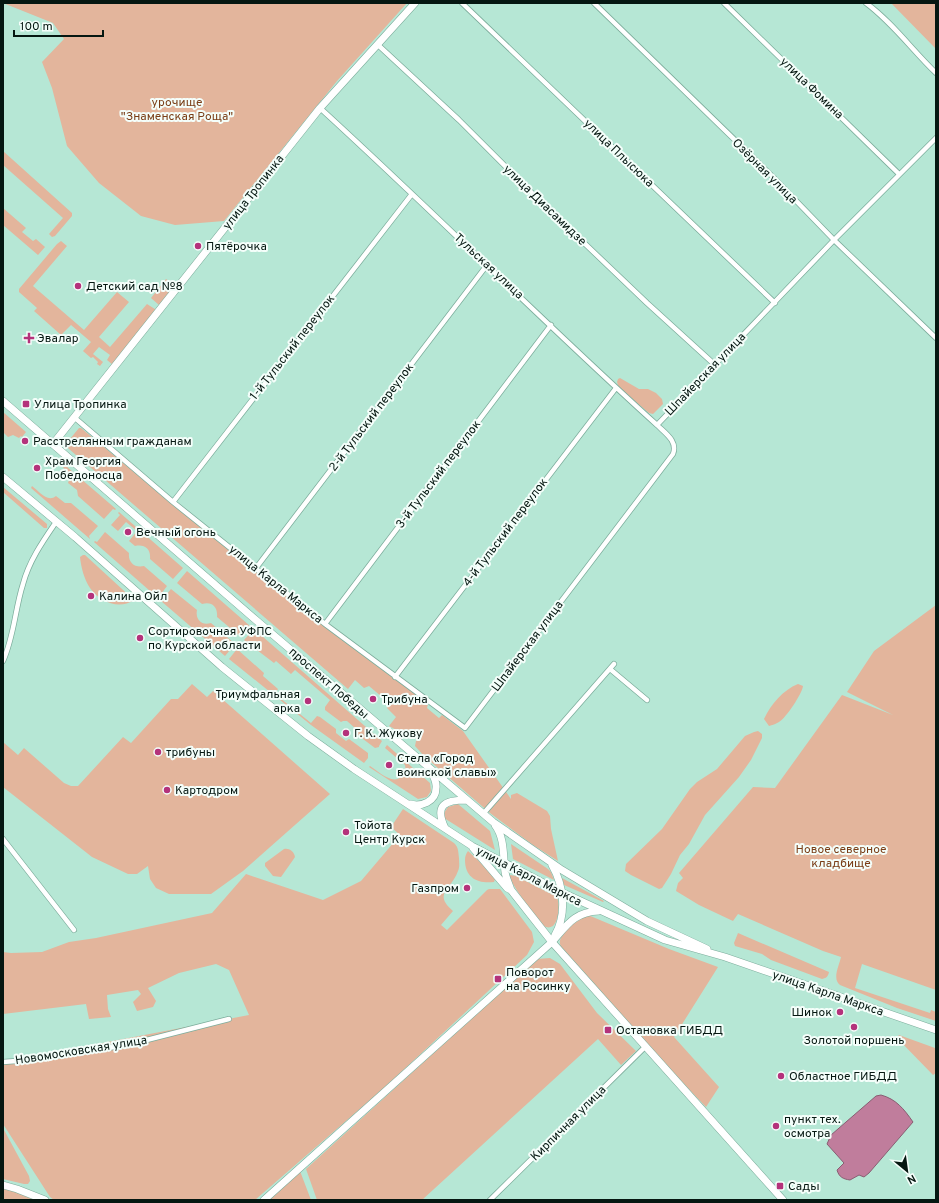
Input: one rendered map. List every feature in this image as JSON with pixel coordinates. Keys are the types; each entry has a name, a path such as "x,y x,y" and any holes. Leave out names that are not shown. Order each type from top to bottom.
{"main road":[{"name":"улица Тропинка","path":"53,444 320,108 415,3"},
{"name":"проспект Победы","path":"3,401 256,621 493,822 551,863 648,921 725,957"},
{"path":"3,477 222,667 308,736 354,769 472,846"},
{"path":"404,802 414,805 422,805 432,799 436,788 433,775 429,768"},
{"path":"445,828 441,814 442,807 448,802 466,800"},
{"path":"493,822 500,833 506,875 511,890"},
{"name":"улица Карла Маркса","path":"472,846 599,911 665,940 725,957 936,1030"},
{"name":"улица Карла Маркса","path":"472,846 499,879 511,890 552,942 783,1200"},
{"path":"551,863 556,872 563,902 562,920 552,942"},
{"path":"264,1200 552,942 571,921 580,914 589,911 599,911"},
{"path":"3,1186 26,1192 45,1200"}],"street":[{"name":"улица Плысюка","path":"462,3 775,303"},
{"name":"Озёрная улица","path":"594,3 775,179 834,240 936,338"},
{"name":"улица Фомина","path":"724,3 899,174"},
{"path":"866,3 893,26 924,62 936,73"},
{"name":"улица Диасамидзе","path":"377,44 459,120 537,198 642,298 714,364"},
{"name":"Тульская улица","path":"320,108 657,425"},
{"name":"Шпайерская улица","path":"465,728 673,454 674,444 672,439 657,425 834,240 936,138"},
{"name":"1-й Тульский переулок","path":"173,502 412,194"},
{"name":"2-й Тульский переулок","path":"256,568 487,265"},
{"name":"3-й Тульский переулок","path":"326,624 551,325"},
{"name":"4-й Тульский переулок","path":"395,676 616,388"},
{"name":"улица Карла Маркса","path":"75,418 173,502 326,624 465,728"},
{"path":"3,661 11,637 19,599 29,566 56,522"},
{"path":"483,814 614,664"},
{"path":"610,669 647,700"},
{"path":"3,839 74,930"},
{"name":"Новомосковская улица","path":"3,1062 30,1060 127,1045 229,1020"},
{"name":"Кирпичная улица","path":"490,1200 645,1047"}],"green space":[{"name":"урочище \"Знаменская Роща\"","path":"3,3 407,3 337,81 224,221 175,225 141,216 99,183 67,146 52,88 42,62 64,39 53,23"},
{"path":"891,3 936,3 936,49"},
{"path":"3,151 72,213 72,216 55,236 52,237 49,234 63,218 3,165"},
{"path":"3,208 26,228 22,232 33,241 36,239 45,247 38,255 3,225"},
{"path":"61,241 67,246 33,286 84,330 117,292 129,302 99,337 110,347 147,304 158,311 113,365 107,360 110,355 99,347 93,354 103,362 100,366 97,364 98,362 93,357 91,358 83,351 91,342 71,325 61,335 34,311 37,308 19,292 19,289"},
{"path":"166,279 175,285 159,305 151,298"},
{"path":"620,378 639,389 648,389 656,393 662,399 663,404 653,414 649,413 619,388 617,382"},
{"path":"3,412 26,432 22,437 21,436 19,438 13,435 8,437 3,432"},
{"path":"79,428 81,428 225,547 428,704 427,708 439,718 442,715 463,731 511,799 511,795 517,793 547,811 550,816 551,829 558,861 533,845 490,813 424,756 415,746 416,741 420,737 411,729 408,732 402,733 389,726 396,717 387,708 389,703 369,686 364,688 355,680 348,689 69,449 65,445"},
{"path":"59,460 116,509 113,509 104,519 78,496 77,490 68,483 69,476 57,462"},
{"path":"32,486 46,497 53,498 56,496 65,503 71,503 98,526 89,536 90,539 31,488"},
{"path":"3,487 47,524 47,528 44,528 3,492"},
{"path":"119,512 183,568 173,579 150,559 147,548 135,546 129,541 137,531 126,522 118,531 111,525 120,515 118,513"},
{"path":"105,532 129,553 132,564 144,566 167,586 158,598 94,542 97,542"},
{"path":"85,555 134,600 122,604 110,603 104,601 94,593 83,573 80,557"},
{"path":"187,571 250,626 241,637 217,617 214,606 209,603 202,604 177,583"},
{"path":"171,589 197,610 197,617 202,623 211,623 235,644 225,656 161,601"},
{"name":"Новое северное кладбище","path":"936,605 936,990 862,964 855,988 930,1013 931,1010 936,1012 936,1021 897,1008 840,985 836,979 836,976 841,957 823,951 738,914 733,921 699,905 676,891 678,883 683,878 679,873 753,787 775,788 842,695 893,715 847,692 874,651"},
{"path":"254,629 382,741 379,747 375,748 355,733 356,729 347,721 341,722 325,710 325,707 330,700 295,670 291,674 276,661 274,663 244,640"},
{"path":"237,649 264,673 263,676 278,689 275,694 311,723 317,716 320,717 336,729 336,733 346,741 349,739 368,753 368,758 364,763 311,725 229,659"},
{"name":"Картодром","path":"192,684 207,697 213,691 330,794 243,871 211,894 169,894 156,888 150,879 148,866 137,874 128,874 92,857 3,787 3,742 18,755 24,748 64,783 71,786 78,786 123,737 131,743 171,699 178,699"},
{"path":"798,684 803,686 793,706 782,720 769,726 764,719 770,708 782,694"},
{"path":"758,731 762,734 762,738 751,760 739,777 705,815 689,844 680,855 662,888 659,889 625,871 626,864 662,829 690,789 697,782 717,769 745,736"},
{"path":"387,745 430,783 431,791 427,797 418,799 369,767 370,766 385,776 393,779 397,779 403,775 405,765 385,748"},
{"path":"458,804 490,831 495,850 444,818 444,813 448,807"},
{"path":"403,809 454,843 458,848 459,869 444,895 444,900 453,911 441,925 447,930 487,890 500,889 532,932 534,942 527,955 384,1088 255,1200 54,1200 50,1197 3,1124 3,1062 249,1015 229,970 216,964 179,973 148,988 156,1001 153,1007 137,1011 133,1002 141,994 138,990 107,995 108,1009 111,1017 89,1019 86,1004 3,1014 3,952 42,952 69,942 96,938 212,913 246,874 323,900 361,881 400,835 391,827"},
{"path":"511,844 548,869 554,880 513,859"},
{"path":"284,849 291,850 295,857 281,877 273,876 265,866 265,863"},
{"path":"468,851 495,879 494,882 478,881 470,875 467,871 465,860"},
{"path":"510,875 516,876 557,897 557,920 553,926 546,927 537,919 513,884 510,879"},
{"path":"562,878 604,901 603,902 564,885"},
{"path":"588,915 669,949 718,967 674,1037 719,1087 706,1107 608,1005 561,947 560,940 562,935 575,923"},
{"path":"738,933 829,972 828,975 822,979 771,960 762,954 735,946 734,943"},
{"path":"550,958 560,964 597,1013 636,1051 621,1065 598,1039 422,1200 317,1200 306,1169 537,959"},
{"path":"899,1035 935,1048 936,1073 933,1075 897,1038"},
{"path":"3,1128 29,1176 30,1181 28,1184 3,1179"},
{"path":"300,1171 311,1200 268,1200"},
{"path":"3,1189 13,1190 35,1200 3,1200"}],"shaded area":[{"path":"881,1095 891,1099 899,1105 913,1122 864,1177 859,1175 850,1180 843,1178 837,1170 844,1163 827,1144 831,1135 876,1096"}],"place":[{"name":"Пятёрочка","path":"198,246"},
{"name":"Детский сад №8","path":"78,286"},
{"name":"Эвалар","path":"29,338"},
{"name":"Улица Тропинка","path":"26,404"},
{"name":"Расстрелянным гражданам","path":"25,441"},
{"name":"Храм Георгия Победоносца","path":"37,468"},
{"name":"Вечный огонь","path":"128,532"},
{"name":"Калина Ойл","path":"91,596"},
{"name":"Сортировочная УФПС по Курской области","path":"140,638"},
{"name":"Трибуна","path":"373,699"},
{"name":"Триумфальная арка","path":"308,701"},
{"name":"Г. К. Жукову","path":"346,733"},
{"name":"трибуны","path":"158,752"},
{"name":"Стела «Город воинской славы»","path":"389,765"},
{"name":"Картодром","path":"167,790"},
{"name":"Тойота Центр Курск","path":"346,832"},
{"name":"Газпром","path":"467,888"},
{"name":"Поворот на Росинку","path":"498,979"},
{"name":"Шинок","path":"840,1012"},
{"name":"Золотой поршень","path":"854,1027"},
{"name":"Остановка ГИБДД","path":"608,1030"},
{"name":"Областное ГИБДД","path":"781,1076"},
{"name":"пункт тех. осмотра","path":"776,1126"},
{"name":"Сады","path":"780,1186"}]}
